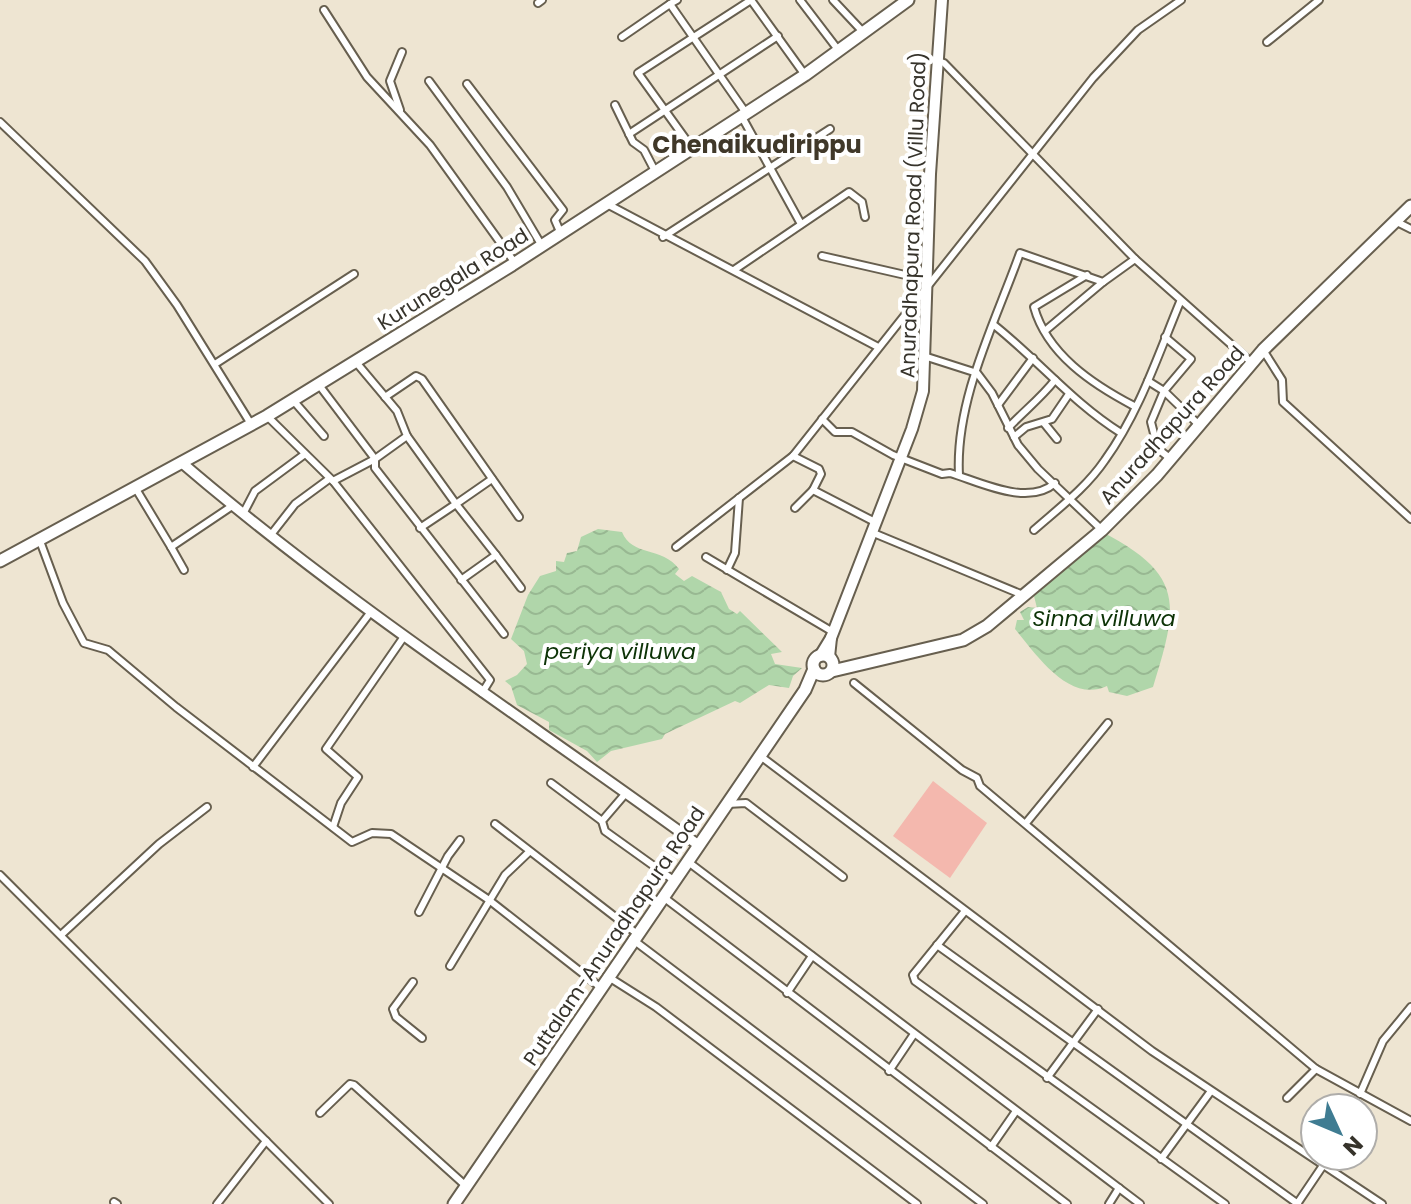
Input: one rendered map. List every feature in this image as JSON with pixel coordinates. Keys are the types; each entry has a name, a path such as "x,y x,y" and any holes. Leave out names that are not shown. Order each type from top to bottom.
{"highway":[{"name":"Kurunegala Road","path":"0,561 267,416 515,263 693,150 840,51 908,0"},
{"name":"Anuradhapura Road","path":"825,665 849,664 963,640 987,626 1102,530 1171,459 1263,350 1411,206"},
{"name":"Puttalam-Anuradhapura Road","path":"454,1204 672,879 825,665"}],"main road":[{"name":"Anuradhapura Road (Villu Road)","path":"825,665 832,635 921,402 927,357 927,284 939,0"}],"street":[{"path":"693,150 638,73 751,0 805,75"},
{"path":"800,0 840,51"},
{"path":"833,0 864,33"},
{"path":"676,547 793,456 1093,78 1138,30 1181,0"},
{"path":"1267,42 1319,0"},
{"path":"622,37 673,2 692,37 744,115 768,170 801,224"},
{"path":"324,10 367,77 388,103 400,110 444,163 515,263"},
{"path":"629,134 778,36"},
{"path":"400,110 390,81 402,52"},
{"path":"938,61 944,63 1135,259 1252,363"},
{"path":"429,81 507,187 542,246"},
{"path":"467,84 563,210 555,220 561,234"},
{"path":"615,105 629,134 644,150 656,173"},
{"path":"0,122 145,261 215,364 251,424"},
{"path":"663,237 830,129"},
{"path":"734,270 849,192 862,202 865,217"},
{"path":"607,204 663,237 734,270 878,347"},
{"path":"1396,222 1411,229"},
{"path":"959,475 957,442 977,373 1020,253 1103,282"},
{"path":"822,256 927,284"},
{"path":"1046,330 1135,259"},
{"path":"215,364 354,274"},
{"path":"1087,275 1034,307 1046,330 1047,339 1081,372 1134,406"},
{"path":"1034,530 1072,498 1106,460 1148,381 1180,302"},
{"path":"994,325 1069,394 1121,433"},
{"path":"1165,337 1191,359 1164,391 1151,422 1158,449 1171,459"},
{"path":"1263,350 1282,380 1283,402 1384,491 1411,519"},
{"path":"927,357 977,373 998,405 1008,428 1038,469 1072,498 1102,530"},
{"path":"998,405 1033,358"},
{"path":"355,361 397,411 407,436 521,588"},
{"path":"385,397 416,376 422,379 519,517"},
{"path":"1008,428 1030,404 1044,396 1055,380"},
{"path":"1148,381 1164,391 1199,425"},
{"path":"318,384 375,459 375,468 504,634"},
{"path":"1014,437 1026,427 1052,419 1069,394"},
{"path":"292,399 324,436"},
{"path":"267,416 331,480 490,680 482,693"},
{"path":"822,419 835,432 852,432 942,474 959,475 1004,490 1038,494 1055,483"},
{"path":"1044,423 1057,439"},
{"path":"270,536 295,504 331,480 375,459 407,436"},
{"path":"243,514 255,491 305,454"},
{"path":"793,456 819,469 821,474 813,490 795,508"},
{"path":"181,462 232,506 403,638 697,844"},
{"path":"420,528 492,479"},
{"path":"136,489 184,570"},
{"path":"813,490 873,527 1024,595"},
{"path":"727,570 735,553 739,498"},
{"path":"171,547 232,506"},
{"path":"40,541 63,603 84,643 108,650 352,842 372,833 391,834 489,900 600,987"},
{"path":"461,580 496,555"},
{"path":"706,557 749,579 832,635"},
{"path":"253,767 370,613"},
{"path":"333,827 341,803 358,777 326,749 403,638"},
{"path":"854,683 977,778 980,786 1316,1069 1356,1092"},
{"path":"1026,823 1108,723"},
{"path":"759,755 1098,1009 1299,1151"},
{"path":"551,783 602,821 605,831 672,879"},
{"path":"602,821 626,793"},
{"path":"725,804 746,803 843,877"},
{"path":"61,935 159,844 207,807"},
{"path":"495,824 634,936 983,1204"},
{"path":"419,912 441,868 460,840"},
{"path":"450,966 505,875 529,852"},
{"path":"686,860 1140,1204"},
{"path":"0,875 329,1204"},
{"path":"662,896 1067,1204"},
{"path":"965,911 913,975 915,981 1225,1204"},
{"path":"937,945 1297,1204 1319,1172"},
{"path":"787,993 812,956"},
{"path":"607,976 656,1007 917,1204"},
{"path":"413,982 393,1009 396,1017 422,1038"},
{"path":"1361,1092 1383,1041 1411,1007"},
{"path":"1047,1078 1098,1009"},
{"path":"889,1071 914,1034"},
{"path":"1287,1098 1316,1069"},
{"path":"320,1113 350,1084 354,1085 466,1186"},
{"path":"1161,1159 1211,1091"},
{"path":"1379,1104 1411,1121"},
{"path":"991,1147 1016,1111"},
{"path":"217,1204 266,1141"},
{"path":"1330,1172 1382,1204"},
{"path":"1109,1204 1119,1188"}],"shaded area":[{"path":"933,781 987,823 950,878 893,836"}],"water":[{"name":"periya villuwa","path":"598,529 622,532 633,545 672,562 679,569 675,574 684,581 692,576 721,592 729,609 737,614 740,611 782,652 771,654 775,664 802,668 793,676 789,688 769,685 740,703 735,701 665,734 662,739 611,751 597,762 587,751 549,730 549,722 517,705 511,686 505,681 517,675 527,664 524,651 511,639 528,595 540,576 556,571 556,561 564,562 567,553 577,551 581,537"},
{"name":"Sinna villuwa","path":"1102,532 1149,563 1162,579 1168,595 1170,614 1167,635 1153,687 1127,696 1109,692 1107,686 1093,690 1067,682 1043,663 1015,629 1017,620 1024,620 1020,612 1028,607 1037,608 1034,596 1040,586"}],"district":[{"name":"Chenaikudirippu","path":"757,144"}]}
